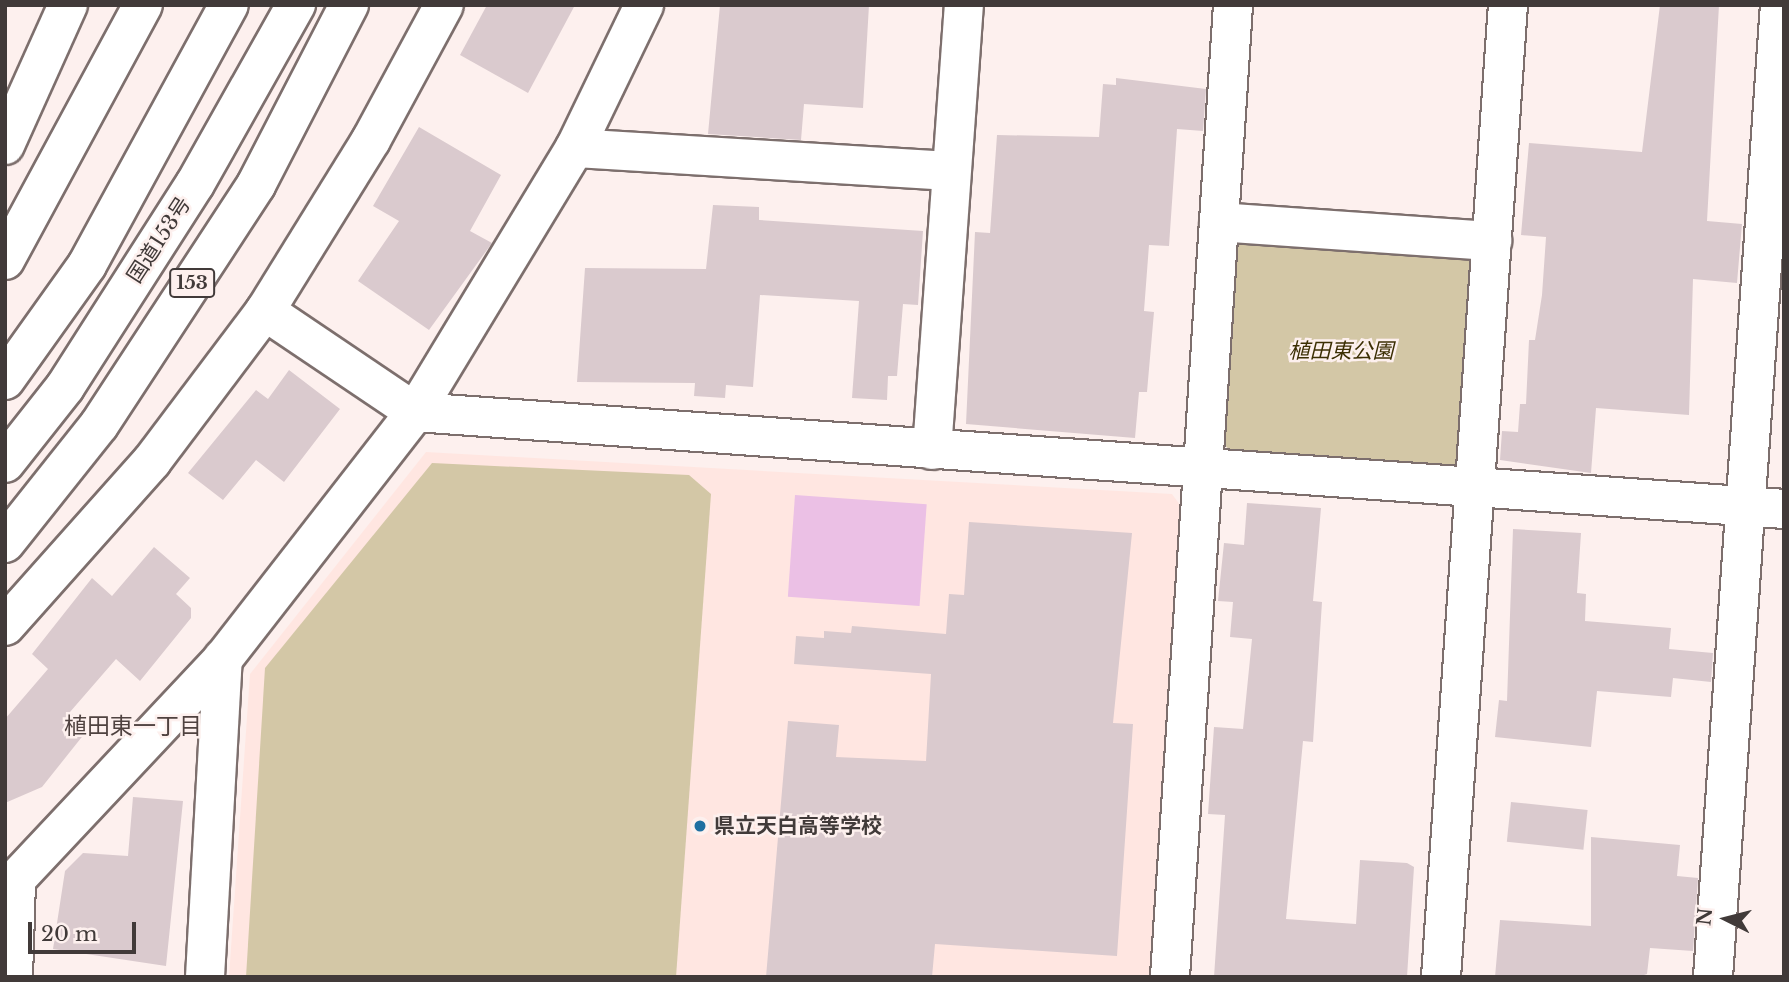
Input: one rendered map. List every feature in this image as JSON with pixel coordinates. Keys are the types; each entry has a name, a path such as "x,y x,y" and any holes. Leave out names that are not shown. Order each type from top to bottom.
{"main road":[{"path":"5,145 68,5"},
{"path":"5,260 143,5"},
{"path":"5,380 87,265 229,5"},
{"name":"国道153号","path":"5,463 65,387 187,195 296,5"},
{"name":"153","path":"5,543 99,425 256,185 349,5"},
{"path":"5,626 152,461 265,311 444,5"},
{"path":"13,977 10,887 223,659 415,412 575,148 644,5"},
{"path":"932,450 964,5"},
{"path":"1170,977 1233,5"},
{"path":"1441,977 1508,5"},
{"path":"1713,977 1780,5"},
{"path":"575,148 951,171"},
{"path":"1219,222 1492,241"},
{"path":"265,311 415,412 1203,470 1784,509"},
{"path":"205,977 223,659"}],"shaded area":[{"name":"県立天白高等学校","path":"426,452 1172,494 1183,509 1152,977 229,977 250,674"},
{"path":"795,495 927,504 920,606 788,597"}],"green space":[{"name":"植田東公園","path":"1248,234 1467,251 1481,265 1465,458 1454,470 1232,452 1220,441 1234,247"},
{"path":"432,463 689,475 711,494 676,977 246,977 265,668"}],"building":[{"path":"487,5 575,5 528,93 460,55"},
{"path":"720,5 869,5 863,108 804,104 801,140 708,134"},
{"path":"1660,5 1719,5 1707,221 1742,224 1737,283 1693,279 1689,415 1596,408 1591,473 1500,460 1502,431 1518,432 1520,404 1526,404 1529,340 1535,340 1542,295 1546,237 1521,235 1529,143 1642,152"},
{"path":"1116,78 1206,89 1203,131 1177,129 1169,246 1149,245 1144,311 1154,312 1147,392 1139,392 1135,438 966,424 975,232 990,233 997,135 1099,137 1103,84 1116,85"},
{"path":"419,127 501,175 470,231 492,243 429,330 358,281 399,221 373,206"},
{"path":"713,205 759,207 759,220 923,231 918,305 903,304 897,376 888,376 887,400 852,398 859,301 760,295 753,387 726,385 725,398 694,396 695,383 577,382 585,268 706,269"},
{"path":"289,370 340,409 284,482 256,460 223,500 188,473 256,390 268,399"},
{"path":"1247,503 1321,508 1313,601 1322,602 1313,742 1303,741 1286,919 1356,924 1360,860 1407,863 1414,867 1407,977 1214,977 1225,815 1208,814 1214,727 1243,729 1252,639 1230,637 1233,602 1218,601 1224,543 1244,545"},
{"path":"969,522 1132,533 1113,723 1133,724 1117,956 935,944 932,977 766,977 788,721 839,725 836,757 926,761 931,674 794,664 796,636 824,638 824,631 851,633 852,626 946,634 949,594 964,595"},
{"path":"1513,529 1581,533 1577,593 1586,594 1585,621 1671,628 1669,649 1713,653 1711,682 1673,678 1671,697 1597,691 1591,747 1495,737 1499,700 1507,701"},
{"path":"154,547 190,578 176,594 191,608 191,618 140,681 116,659 70,712 89,728 42,787 5,803 5,719 48,669 32,654 92,578 112,596"},
{"path":"133,797 183,801 166,966 53,949 65,871 83,853 128,856"},
{"path":"1511,802 1588,810 1583,850 1507,842"},
{"path":"1591,837 1680,845 1677,876 1698,878 1693,951 1650,948 1647,974 1638,977 1495,977 1500,920 1591,926"}],"place":[{"name":"県立天白高等学校","path":"700,826"}],"district":[{"name":"植田東一丁目","path":"133,726"}]}
